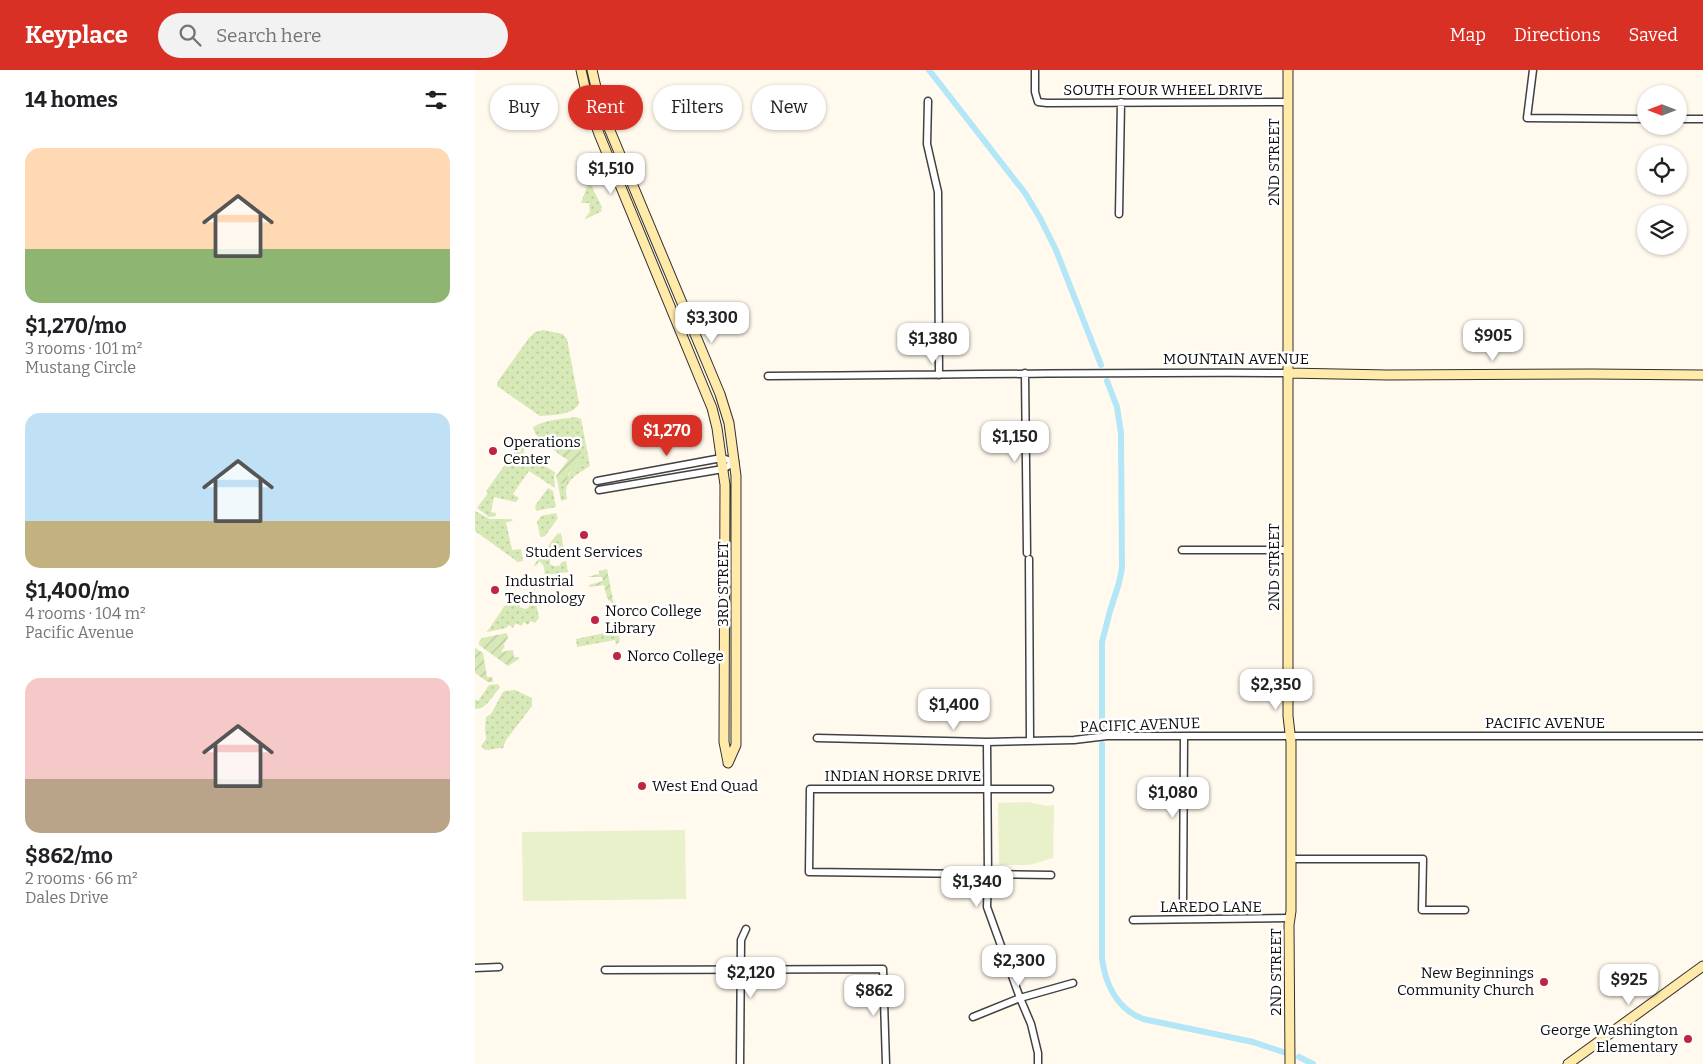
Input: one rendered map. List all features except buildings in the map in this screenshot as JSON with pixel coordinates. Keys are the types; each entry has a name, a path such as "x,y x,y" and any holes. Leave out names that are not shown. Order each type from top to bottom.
{"street":[{"name":"3RD STREET","path":"581,70 589,105 599,134 712,408 717,428 725,485 724,742 728,763 736,745 735,462 729,423 720,394 601,109 592,70"},
{"name":"SOUTH FOUR WHEEL DRIVE","path":"1035,70 1035,92 1038,102 1288,102"},
{"name":"2ND STREET","path":"1288,70 1287,550 1288,716 1291,736 1290,1063"},
{"path":"1533,70 1527,118 1637,119"},
{"path":"928,101 927,144 938,192 939,375"},
{"path":"1119,214 1121,102"},
{"path":"1687,119 1703,119"},
{"path":"672,311 683,307"},
{"name":"MOUNTAIN AVENUE","path":"769,376 1097,372 1388,375 1703,375"},
{"path":"1025,373 1030,741"},
{"path":"597,481 722,458 735,462"},
{"path":"599,490 723,469 735,462"},
{"path":"1182,550 1287,550"},
{"name":"PACIFIC AVENUE","path":"817,738 987,742 1074,740 1107,736 1703,736"},
{"path":"1183,902 1184,736"},
{"path":"987,742 989,874 987,907 1031,1024 1038,1052 1038,1064"},
{"name":"INDIAN HORSE DRIVE","path":"989,874 809,872 810,789 1050,789"},
{"path":"1291,859 1423,859 1422,910 1465,910"},
{"path":"989,874 1051,875"},
{"name":"LAREDO LANE","path":"1133,920 1289,918"},
{"path":"740,1064 741,940 746,929"},
{"path":"1568,1064 1703,966"},
{"path":"475,968 499,968"},
{"path":"605,970 883,969 886,1064"},
{"path":"973,1017 1020,998 1073,983"}],"green space":[{"path":"590,183 602,207 602,211 586,219 590,212 589,203 581,203"},
{"path":"543,330 563,334 567,339 579,403 573,410 557,415 540,416 497,386 498,381 529,338 535,332"},
{"path":"576,417 581,419 590,466 572,479 567,487 567,499 561,501 558,484 566,483 569,475 581,462 580,452 576,442 566,446 560,455 536,435 533,428 541,423"},
{"path":"526,439 531,440 523,452 556,473 554,475 555,488 529,471 513,494 519,498 516,502 494,497 491,512 496,513 496,516 489,517 477,508 488,493 486,491 522,441"},
{"path":"574,442 580,443 582,462 569,473 566,483 558,484 556,476 568,460 560,455 568,445"},
{"path":"548,488 553,491 556,507 536,511 535,506"},
{"path":"475,511 490,519 511,519 513,521 506,522 512,550 521,549 523,561 518,562 475,531"},
{"path":"556,513 558,518 545,536 541,537 537,522 541,516"},
{"path":"561,533 565,557 562,559 554,554 551,556 545,550 557,534"},
{"path":"541,555 550,559 550,564 554,566 559,566 562,562 566,561 568,572 545,575 544,567 539,561 536,566 534,565"},
{"path":"607,569 614,605 607,598 604,585 589,587 589,585 603,581 602,577 587,577 599,574 599,571"},
{"path":"513,597 519,602 520,607 524,609 528,608 530,604 536,604 539,618 535,623 531,621 528,625 524,622 521,626 516,623 513,628 509,625 506,628 487,632 510,598"},
{"path":"618,630 620,641 616,645 615,640 577,647 576,639"},
{"path":"507,633 508,638 501,652 513,650 514,657 519,657 519,659 508,666 479,645 482,638"},
{"path":"475,648 483,653 487,677 492,677 493,682 488,682 475,673"},
{"path":"498,684 500,688 489,702 483,707 475,709 475,699 478,701 489,685"},
{"path":"515,690 532,698 532,706 506,740 503,748 485,750 481,746 486,739 486,717 491,714 503,692"},
{"path":"1028,802 1047,806 1054,805 1053,858 1029,865 1000,865 998,803"},
{"path":"685,830 686,899 523,901 522,832"}],"waterway":[{"path":"929,70 1025,193 1040,218 1056,250 1101,365"},
{"path":"1102,727 1102,642 1122,568 1121,433 1117,407 1107,381"},
{"path":"1102,744 1102,958 1109,986 1126,1009 1143,1019 1253,1042 1283,1052"},
{"path":"1299,1057 1313,1064"}],"place":[{"name":"Operations Center","path":"493,451"},
{"name":"Student Services","path":"584,535"},
{"name":"Industrial Technology","path":"495,590"},
{"name":"Norco College Library","path":"595,620"},
{"name":"Norco College","path":"617,656"},
{"name":"West End Quad","path":"642,786"},
{"name":"New Beginnings Community Church","path":"1544,982"},
{"name":"George Washington Elementary","path":"1688,1039"}]}
